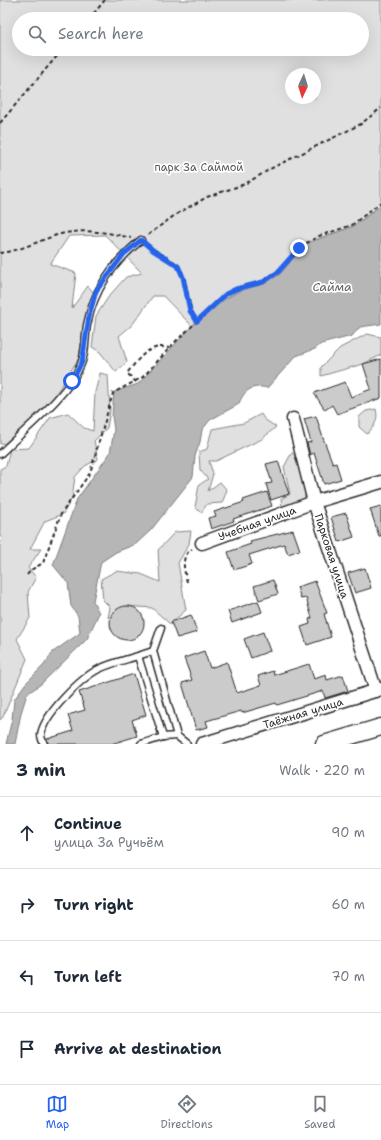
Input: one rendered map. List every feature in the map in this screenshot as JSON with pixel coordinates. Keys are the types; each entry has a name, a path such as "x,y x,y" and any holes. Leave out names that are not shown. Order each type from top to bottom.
{"main road":[{"path":"324,744 381,727"}],"street":[{"name":"Парковая улица","path":"293,419 314,502 378,690"},
{"name":"Учебная улица","path":"202,543 314,502 381,482"},
{"name":"Таёжная улица","path":"202,744 378,690"}],"lane":[{"path":"0,454 55,400 72,381 82,362 89,316 96,291 124,254 141,240"},
{"path":"161,628 153,651 177,736 187,744"},
{"path":"44,744 41,735 47,722 60,701 78,682 99,668 153,651"},
{"path":"138,656 163,737"},
{"path":"141,744 163,737 177,736"}],"path":[{"path":"94,12 104,0"},
{"path":"0,123 57,56"},
{"path":"141,240 175,215 207,197 245,184 272,168 362,124 381,108"},
{"path":"27,575 31,570 43,562 61,514 90,473 113,393 143,377 169,348 226,294 240,288 263,282 278,272 301,246 319,236 352,225 381,202"},
{"path":"0,253 10,252 58,235 99,231 141,240 154,251 178,266 183,277 190,311 197,321"},
{"path":"136,382 127,373 148,350 162,346 169,348"},
{"path":"187,582 183,565 188,551 202,543"}],"green space":[{"name":"парк За Саймой","path":"0,0 381,0 381,205 354,226 310,242 300,249 281,273 265,283 241,290 223,300 192,326 163,296 153,296 132,325 119,336 127,362 116,372 100,352 92,347 96,316 109,296 126,277 142,273 105,235 69,236 50,264 76,273 72,308 88,286 94,293 82,336 79,358 48,406 5,443 0,444"},
{"path":"367,334 381,337 381,355 363,364 321,376 321,367 340,348"},
{"path":"100,373 108,375 110,411 107,428 94,441 98,459 85,466 75,477 72,498 63,514 45,521 30,549 41,549 28,568 36,577 28,592 30,618 17,639 27,659 3,717 0,720 0,545 2,539 0,536 0,469 6,466 10,449 29,448 50,418 68,413 84,428 93,431 95,392"},
{"path":"376,409 377,417 375,423 367,434 359,427 359,417 366,411"},
{"path":"261,414 264,419 276,427 262,439 216,461 209,461 213,474 208,491 220,482 227,490 222,503 207,504 201,513 195,507 199,485 208,479 200,470 199,452 207,449 212,429 244,423"},
{"path":"292,452 302,475 305,501 282,507 281,499 290,494 284,467"},
{"path":"191,531 189,544 178,563 186,610 170,624 152,608 126,606 108,618 110,607 103,600 101,579 116,571 141,574 160,582 158,550 175,532"}],"water":[{"name":"Сайма","path":"381,205 381,324 360,327 352,336 321,344 315,349 296,356 267,388 257,387 249,390 243,395 239,404 210,420 202,430 195,456 193,477 151,530 136,544 116,552 101,562 93,601 99,613 87,639 41,684 27,694 21,713 15,744 6,744 12,719 14,700 25,684 44,665 53,652 80,633 78,616 71,606 68,583 53,565 77,499 110,453 114,430 112,416 114,392 138,384 192,326 223,300 241,290 265,283 281,273 300,249 310,242 354,226"}],"building":[{"path":"381,359 381,398 337,414 332,405 325,410 314,393 345,382 351,397 371,389 363,364"},
{"path":"316,416 333,464 336,463 341,479 324,484 314,453 310,455 307,443 311,442 304,419"},
{"path":"278,461 289,494 271,500 266,484 272,483 266,464"},
{"path":"267,492 272,506 233,519 234,521 211,529 208,518 216,516 214,512 244,502 243,500"},
{"path":"381,506 381,536 379,536 370,509"},
{"path":"346,513 354,537 339,542 331,517"},
{"path":"293,530 300,550 288,554 284,544 249,555 252,564 234,570 228,552 251,544 250,541"},
{"path":"365,568 371,588 355,593 348,573"},
{"path":"273,580 278,594 259,600 254,586"},
{"path":"315,581 327,613 324,614 331,637 307,645 301,627 310,624 309,619 312,618 306,598 301,599 297,587"},
{"path":"258,601 262,612 232,623 228,611"},
{"path":"124,606 130,606 134,607 141,613 144,623 143,630 137,637 130,640 124,640 120,639 113,633 110,626 110,620 111,616 117,609"},
{"path":"191,615 197,632 177,638 171,622"},
{"path":"263,632 270,651 251,658 244,639"},
{"path":"204,651 210,668 227,662 237,693 261,685 258,676 273,671 274,675 309,664 314,679 326,675 327,680 343,675 348,691 325,698 323,691 277,705 276,703 242,713 241,711 206,721 208,727 196,730 182,683 192,680 184,658"},
{"path":"134,674 146,715 132,720 137,736 111,744 48,744 47,739 73,731 68,715 85,710 79,692"}],"route":[{"path":"72,381 82,362 85,336 96,291 124,254 141,240 154,251 178,266 183,277 190,311 197,321 226,294 244,286 263,282 278,272 299,248"}]}
